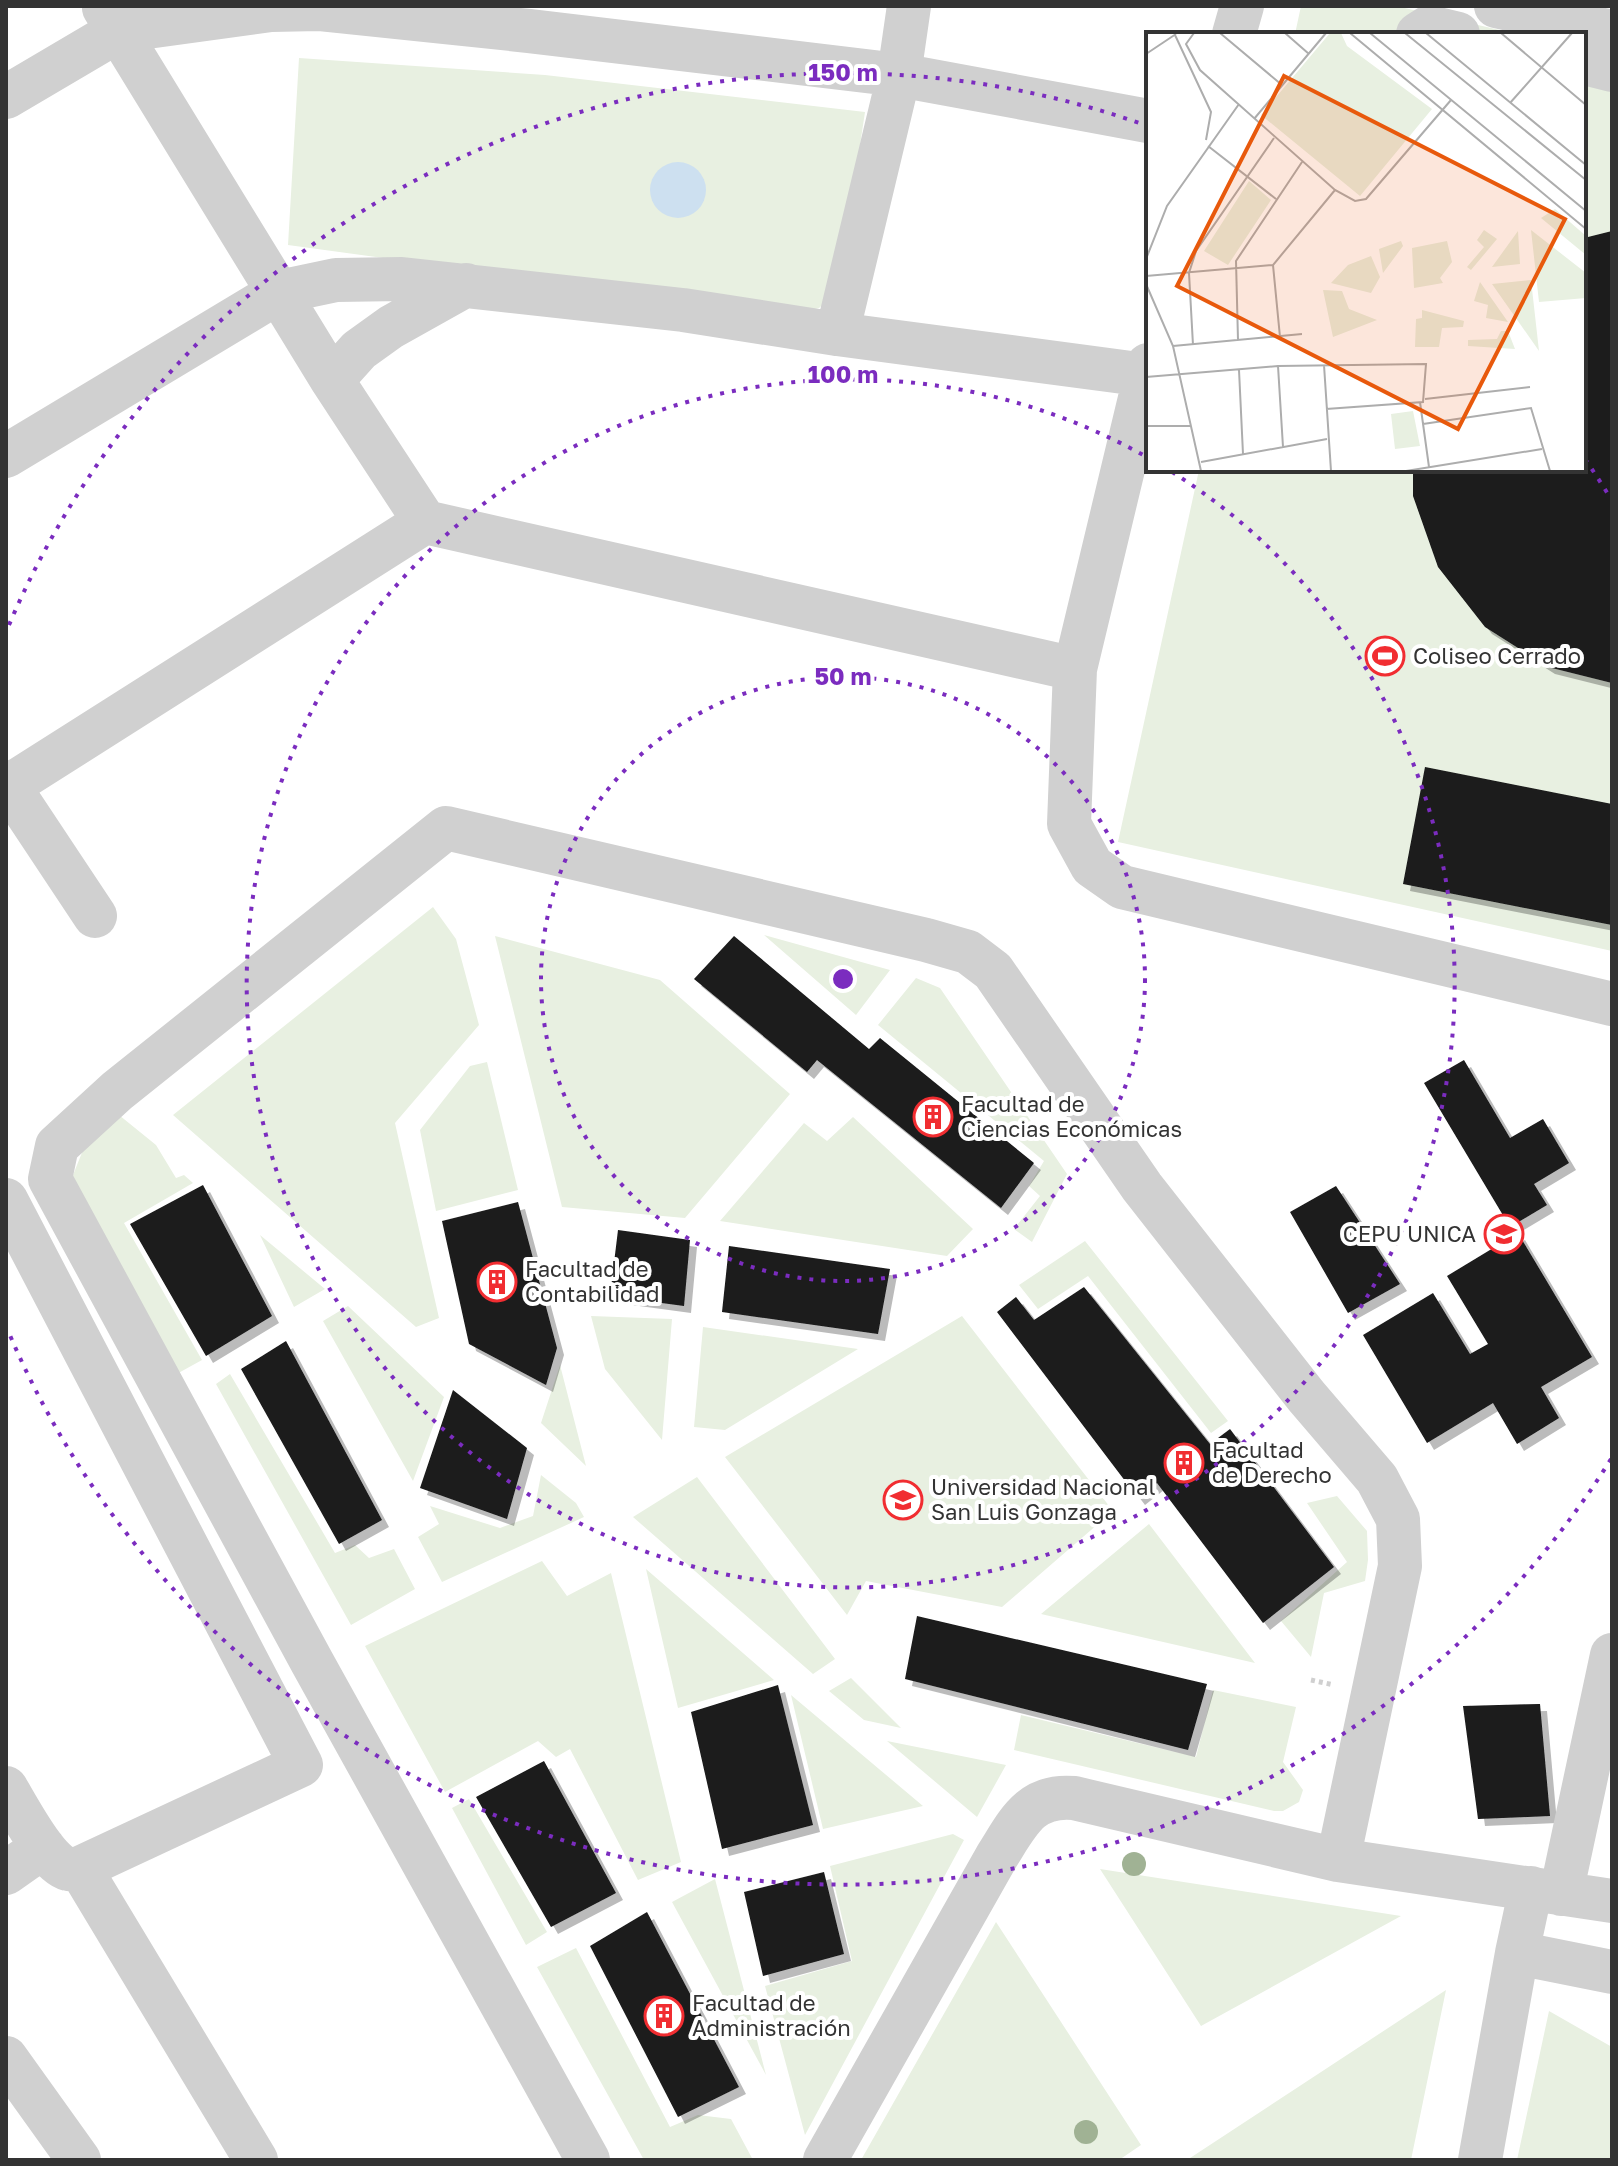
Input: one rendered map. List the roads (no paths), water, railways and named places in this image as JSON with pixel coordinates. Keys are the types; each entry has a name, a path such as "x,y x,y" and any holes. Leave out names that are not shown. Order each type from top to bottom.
{"street":[{"path":"837,334 899,75 909,6"},
{"path":"1235,32 1242,6"},
{"path":"1496,6 1554,12 1612,32"},
{"path":"6,97 110,18 320,9 899,75 1146,121"},
{"path":"110,18 332,380 425,522 1075,669"},
{"path":"1421,32 1429,27 1450,32"},
{"path":"1586,64 1612,70"},
{"path":"6,456 279,292 336,280 402,279 466,285 683,310 837,334 1146,370"},
{"path":"332,380 359,350 391,327 466,285"},
{"path":"1146,374 1075,669 1069,824 1092,866 1122,887 1612,1004"},
{"path":"95,916 7,784 425,522"},
{"path":"588,2160 312,1662 50,1179 57,1146 117,1091 446,828 926,940 968,952 993,971 1142,1187 1306,1396 1377,1479 1398,1519 1400,1566 1338,1860"},
{"path":"6,1200 301,1765 80,1868 69,1870 59,1865 43,1847 6,1788"},
{"path":"1480,2160 1517,1953 1546,1891 1612,1655"},
{"path":"825,2160 1019,1820 1031,1808 1045,1801 1060,1797 1074,1798 1338,1860 1612,1901"},
{"path":"6,1873 43,1847"},
{"path":"80,1868 256,2160"},
{"path":"1517,1953 1612,1972"},
{"path":"6,2058 79,2160"}],"water":[{"path":"678,162 698,170 706,190 698,210 678,218 658,210 650,190 658,170"}],"place":[{"name":"Coliseo Cerrado","path":"1385,656"},
{"name":"Facultad de Ciencias Económicas","path":"933,1117"},
{"name":"CEPU UNICA","path":"1504,1234"},
{"name":"Facultad de Contabilidad","path":"497,1282"},
{"name":"Facultad de Derecho","path":"1184,1463"},
{"name":"Universidad Nacional San Luis Gonzaga","path":"903,1500"},
{"name":"Facultad de Administración","path":"664,2016"}]}
